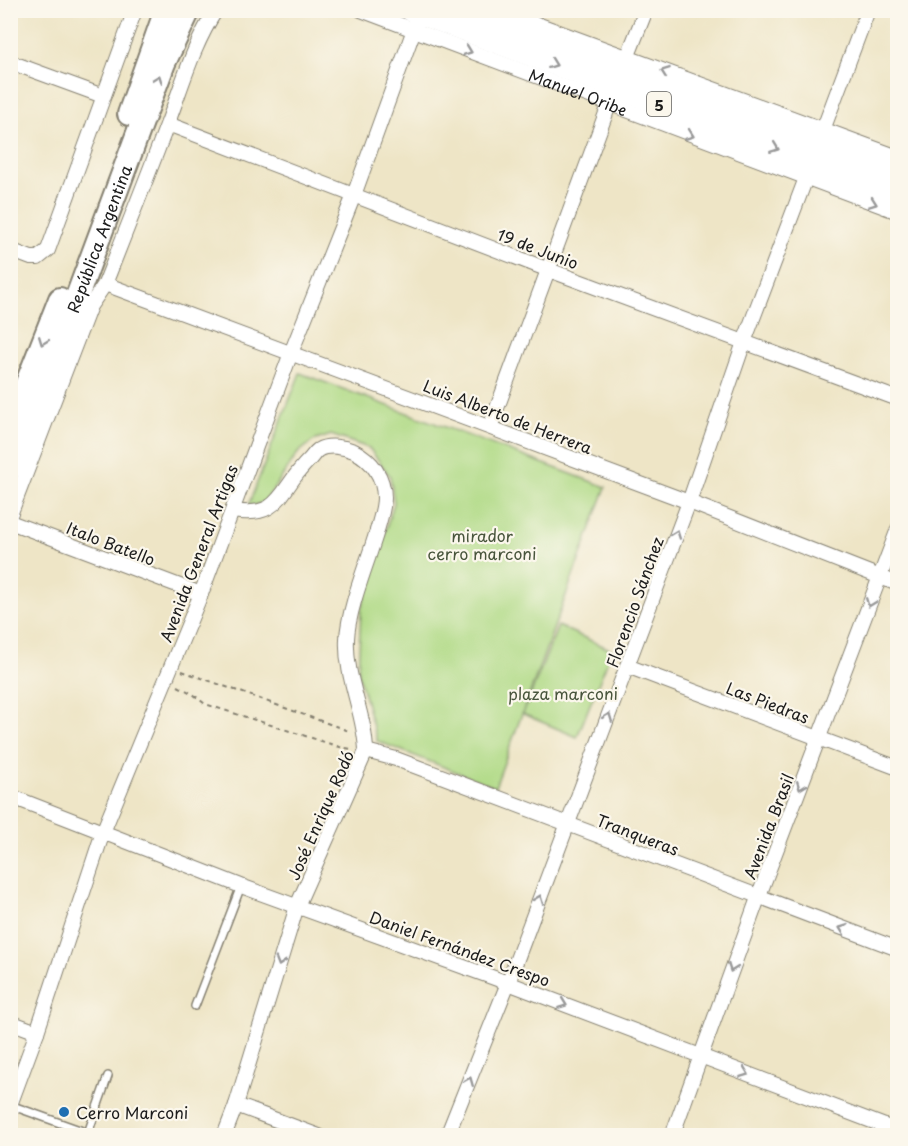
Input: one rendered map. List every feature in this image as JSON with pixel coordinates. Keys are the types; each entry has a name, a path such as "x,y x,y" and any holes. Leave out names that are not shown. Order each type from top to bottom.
{"highway":[{"name":"República Argentina","path":"10,426 118,148 166,10"},
{"name":"República Argentina","path":"10,468 24,439 164,63 189,10"},
{"name":"Manuel Oribe","path":"457,10 897,174"},
{"name":"Manuel Oribe","path":"415,18 897,194"}],"street":[{"path":"10,250 31,258 38,258 48,250 135,10"},
{"path":"10,514 90,306 105,284 194,52 204,28 216,10"},
{"name":"Manuel Oribe","path":"362,10 415,18 609,105 897,212"},
{"path":"499,10 897,156"},
{"path":"627,58 646,10"},
{"path":"823,130 868,10"},
{"name":"Avenida General Artigas","path":"10,1105 37,1032 103,832 233,511 291,353 354,195 415,18"},
{"path":"10,62 103,96"},
{"path":"490,427 609,105"},
{"name":"19 de Junio","path":"168,124 549,270 897,399"},
{"name":"Florencio Sánchez","path":"447,1136 568,824 806,178"},
{"name":"Luis Alberto de Herrera","path":"105,284 490,427 897,584"},
{"name":"José Enrique Rodó","path":"224,1136 236,1105 297,906 366,752 366,737 347,660 347,638 351,613 378,527 384,500 383,486 376,469 365,457 340,447 327,447 318,450 266,511 256,513 233,511"},
{"name":"Italo Batello","path":"10,522 201,594"},
{"name":"Avenida Brasil","path":"672,1136 758,898 897,529"},
{"name":"Las Piedras","path":"627,666 897,768"},
{"name":"Tranqueras","path":"366,752 396,759 897,949"},
{"name":"Daniel Fernández Crespo","path":"10,796 241,886 508,983 897,1131"},
{"path":"10,1022 37,1032"},
{"path":"236,1105 319,1136"}],"lane":[{"path":"195,1006 241,886"},
{"path":"10,1105 88,1133 108,1076"}],"path":[{"path":"171,667 366,737"},
{"path":"166,681 194,694 205,704 340,747 366,752"}],"green space":[{"name":"mirador cerro marconi","path":"300,373 606,487 495,787 377,741 358,673 361,610 394,503 390,476 369,448 331,435 313,441 298,453 264,503 248,506"},
{"name":"plaza marconi","path":"558,626 612,650 577,737 523,714"}],"place":[{"name":"Cerro Marconi","path":"64,1112"}]}
